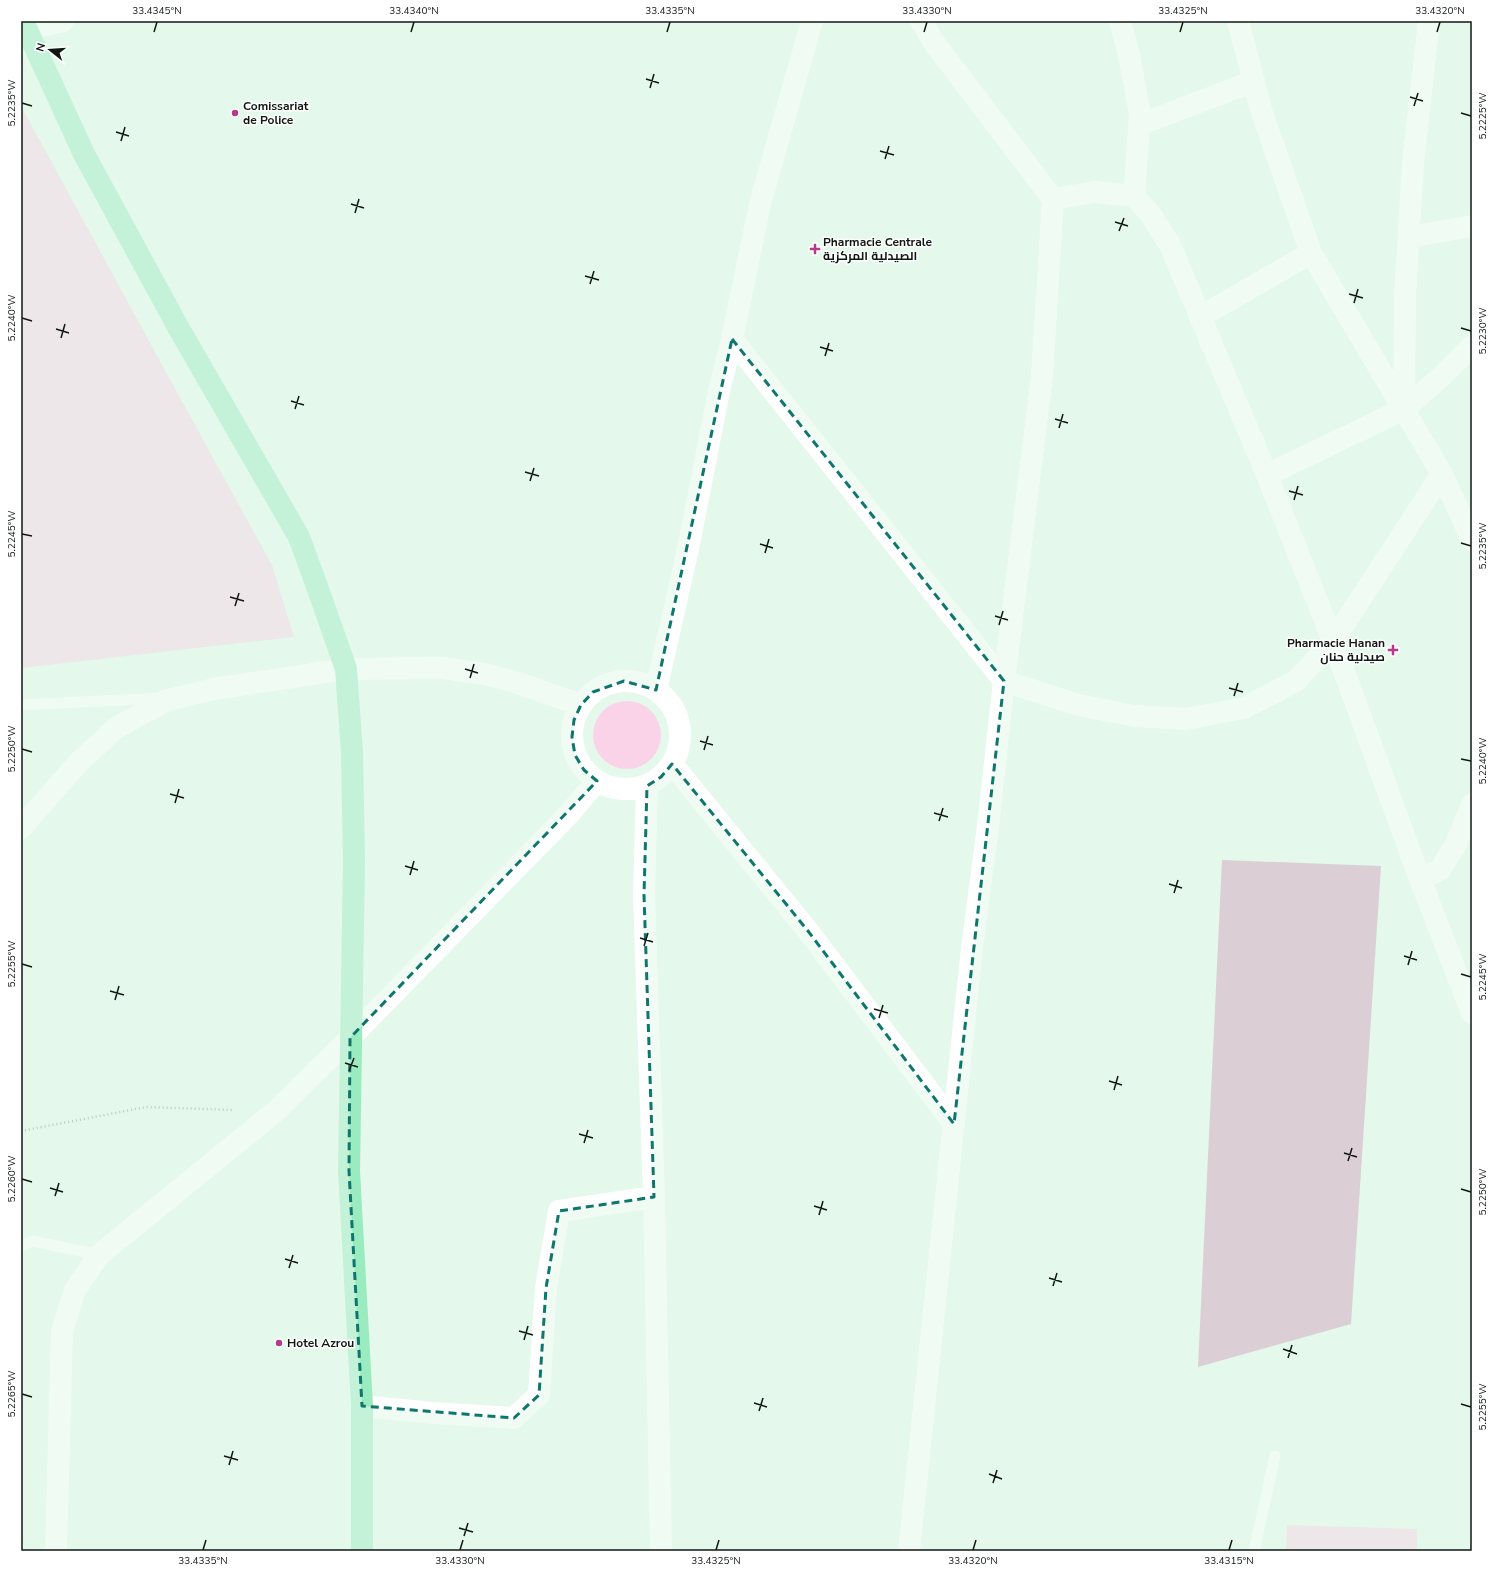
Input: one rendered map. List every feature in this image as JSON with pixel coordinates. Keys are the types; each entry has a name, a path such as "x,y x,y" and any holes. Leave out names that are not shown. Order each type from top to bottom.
{"main road":[{"path":"25,25 84,154 178,327 299,537 320,592 346,669 352,752 354,861 349,1171 362,1406 362,1551"}],"street":[{"path":"25,25 63,21"},
{"path":"656,690 688,549 719,391 732,339 760,204 812,21"},
{"path":"909,1551 971,957 1042,376 1053,199 935,44 921,21"},
{"path":"1120,21 1129,55 1140,115 1134,196"},
{"path":"1238,21 1262,113 1311,253 1442,474 1472,540"},
{"path":"1404,409 1405,296 1413,163 1429,21"},
{"path":"1140,125 1254,81"},
{"path":"1053,199 1095,192 1134,196 1151,215 1170,245 1267,475 1333,641 1420,879 1472,1013"},
{"path":"1409,237 1472,226"},
{"path":"1200,317 1311,253"},
{"path":"732,339 1004,681 1078,705 1135,716 1186,719 1244,708 1296,681 1333,641 1442,474"},
{"path":"1267,475 1404,409 1442,376 1472,346"},
{"path":"21,828 79,762 116,728 167,700 214,689 346,669 442,668 485,674 515,682 581,704"},
{"path":"624,681 641,683 656,690 668,701 677,715 680,732 679,749 672,764 661,777 647,786 630,790 612,788 597,781 584,770 575,755 572,737 574,720 581,704 593,692 607,684 624,681"},
{"path":"672,764 808,931 954,1124"},
{"path":"56,1551 62,1332 75,1290 99,1256 276,1111 350,1038 568,814 597,781"},
{"path":"647,786 644,895 654,1197 662,1551"},
{"path":"1420,879 1440,870 1456,844 1472,804"},
{"path":"362,1406 433,1413 514,1418 539,1395 546,1288 559,1212 654,1197"}],"lane":[{"path":"21,705 181,697"},
{"path":"21,1246 33,1241 99,1256"},
{"path":"1254,1551 1275,1456"}],"path":[{"path":"21,1131 146,1107 276,1111"}],"highlighted area":[{"path":"732,339 1004,681 954,1124 808,931 672,764 661,777 647,786 644,895 654,1197 559,1211 546,1288 539,1395 514,1418 362,1406 349,1171 350,1038 597,781 584,770 575,755 572,737 574,720 581,705 593,692 624,681 656,690"}],"shaded area":[{"path":"21,106 272,565 294,637 21,668"},
{"path":"627,701 640,704 651,711 658,722 661,735 658,748 651,759 640,766 627,769 614,766 603,759 596,748 593,735 596,722 603,711 614,704"},
{"path":"1222,860 1381,866 1351,1324 1198,1367"},
{"path":"1287,1525 1417,1529 1417,1551 1286,1551"}],"place":[{"name":"Comissariat de Police","path":"235,113"},
{"name":"Pharmacie Centrale الصيدلية المركزية","path":"815,249"},
{"name":"Pharmacie Hanan صيدلية حنان","path":"1393,650"},
{"name":"Hotel Azrou","path":"279,1343"}]}
